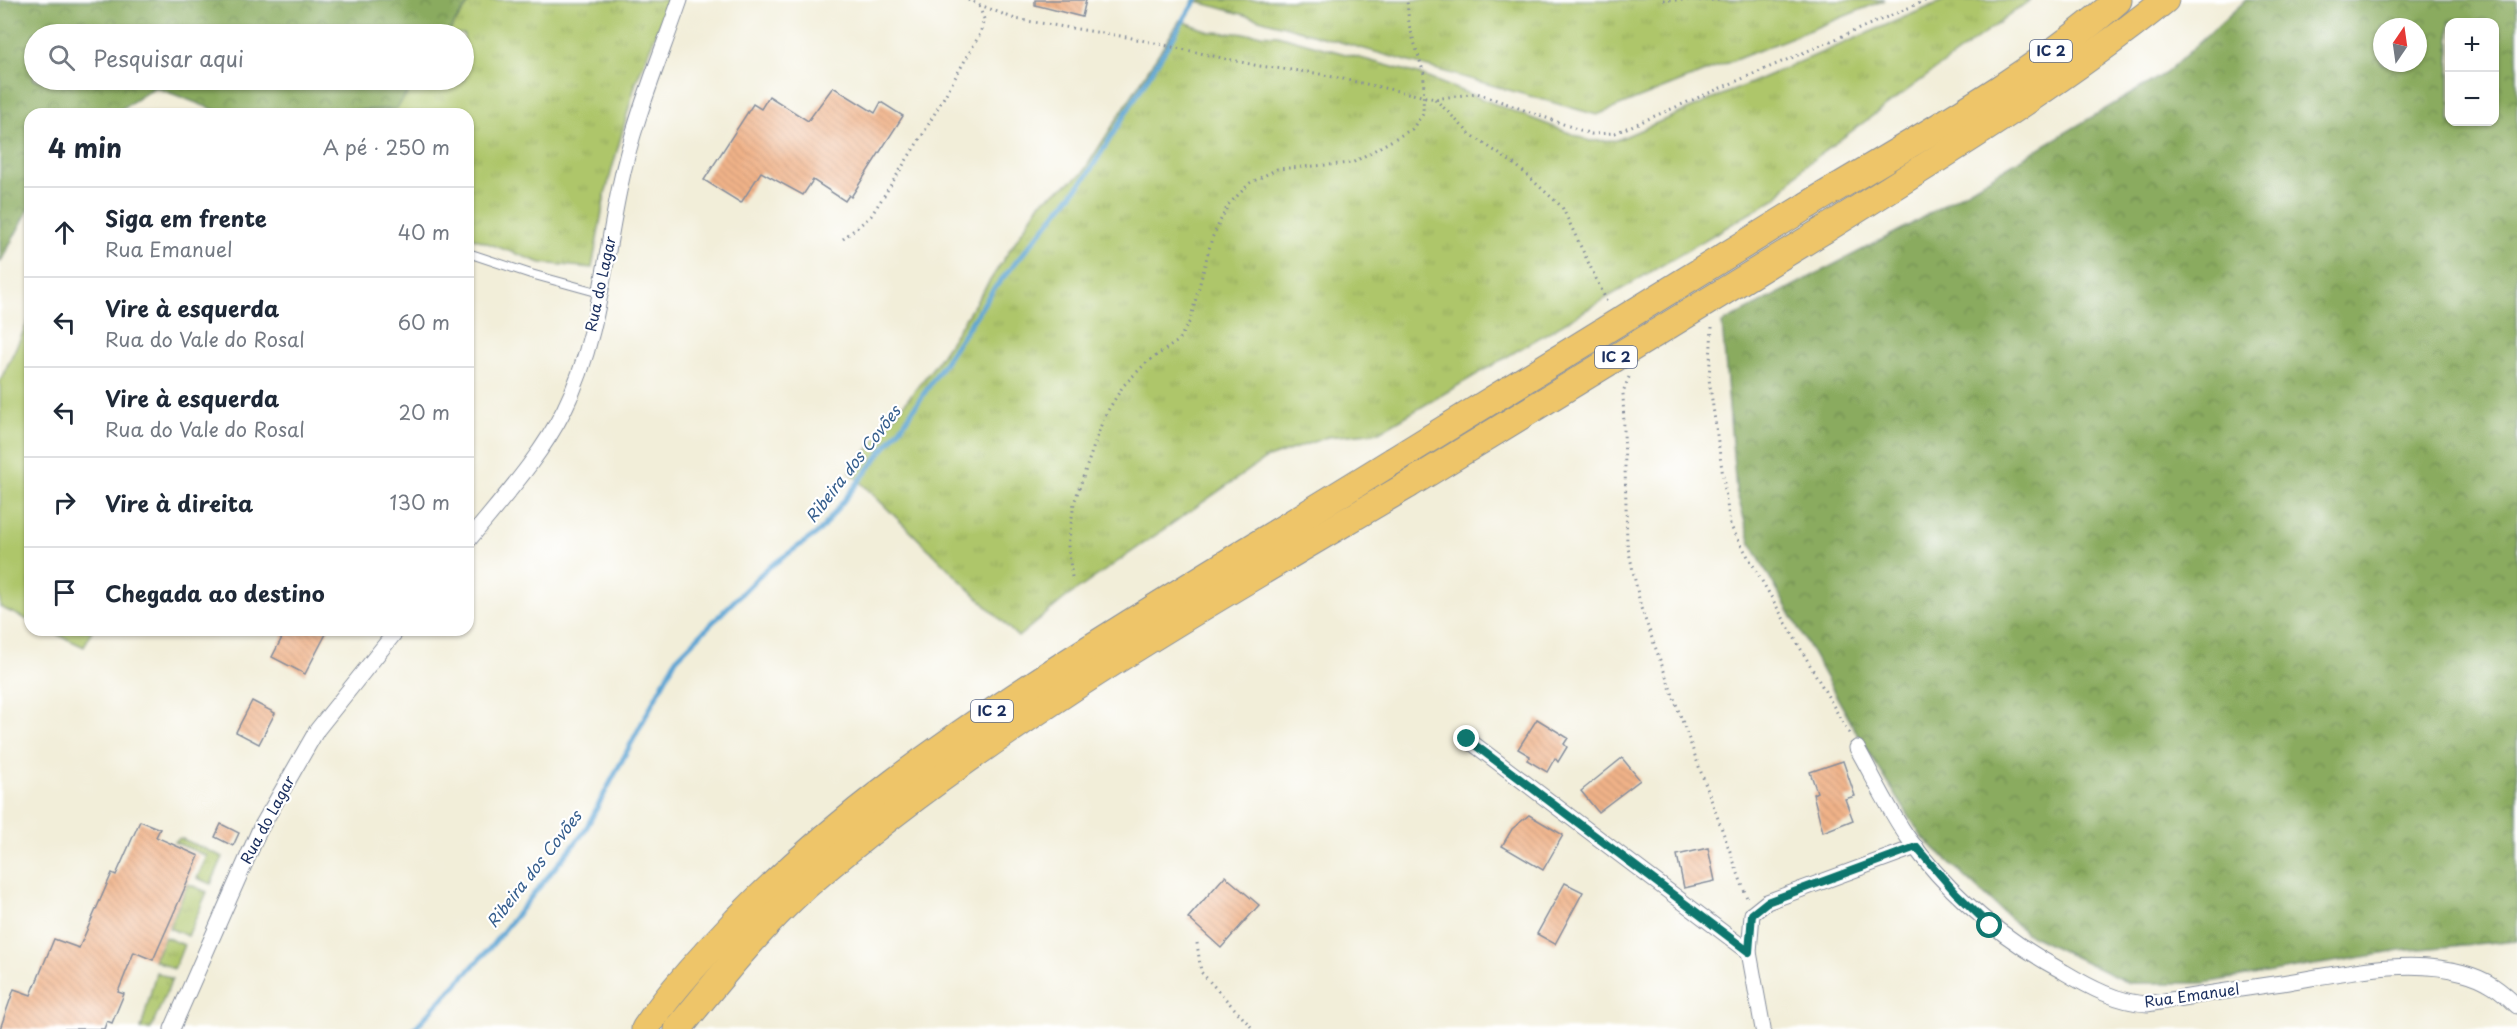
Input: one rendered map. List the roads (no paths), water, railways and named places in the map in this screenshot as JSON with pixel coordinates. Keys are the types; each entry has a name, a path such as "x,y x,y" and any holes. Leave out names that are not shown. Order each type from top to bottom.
{"highway":[{"name":"IC 2","path":"645,1029 709,950 786,870 880,790 970,725 1184,588 1982,99 2095,21 2118,0"},
{"name":"IC 2","path":"678,1029 729,967 805,887 901,809 992,742 1202,608 1408,485 2007,115 2106,48 2165,0"}],"street":[{"name":"Rua do Lagar","path":"474,535 537,456 564,411 583,366 600,293 620,184 638,118 680,0"},
{"name":"Rua do Lagar","path":"172,1029 259,831 317,730 392,636"},
{"path":"1467,739 1749,952"},
{"name":"Rua Emanuel","path":"1857,748 1916,847 1955,892 1990,926 2016,945 2081,982 2135,1004 2148,1004 2349,973 2392,968 2436,968 2463,972 2488,981 2517,1006"},
{"path":"1763,1029 1749,952 1752,914 1767,902 1916,847"}],"lane":[{"path":"474,255 600,293"}],"waterway":[{"name":"Ribeira dos Covões","path":"414,1029 488,950 584,832 676,659 765,570 820,531 905,422 993,290 1086,177 1196,0"}]}
